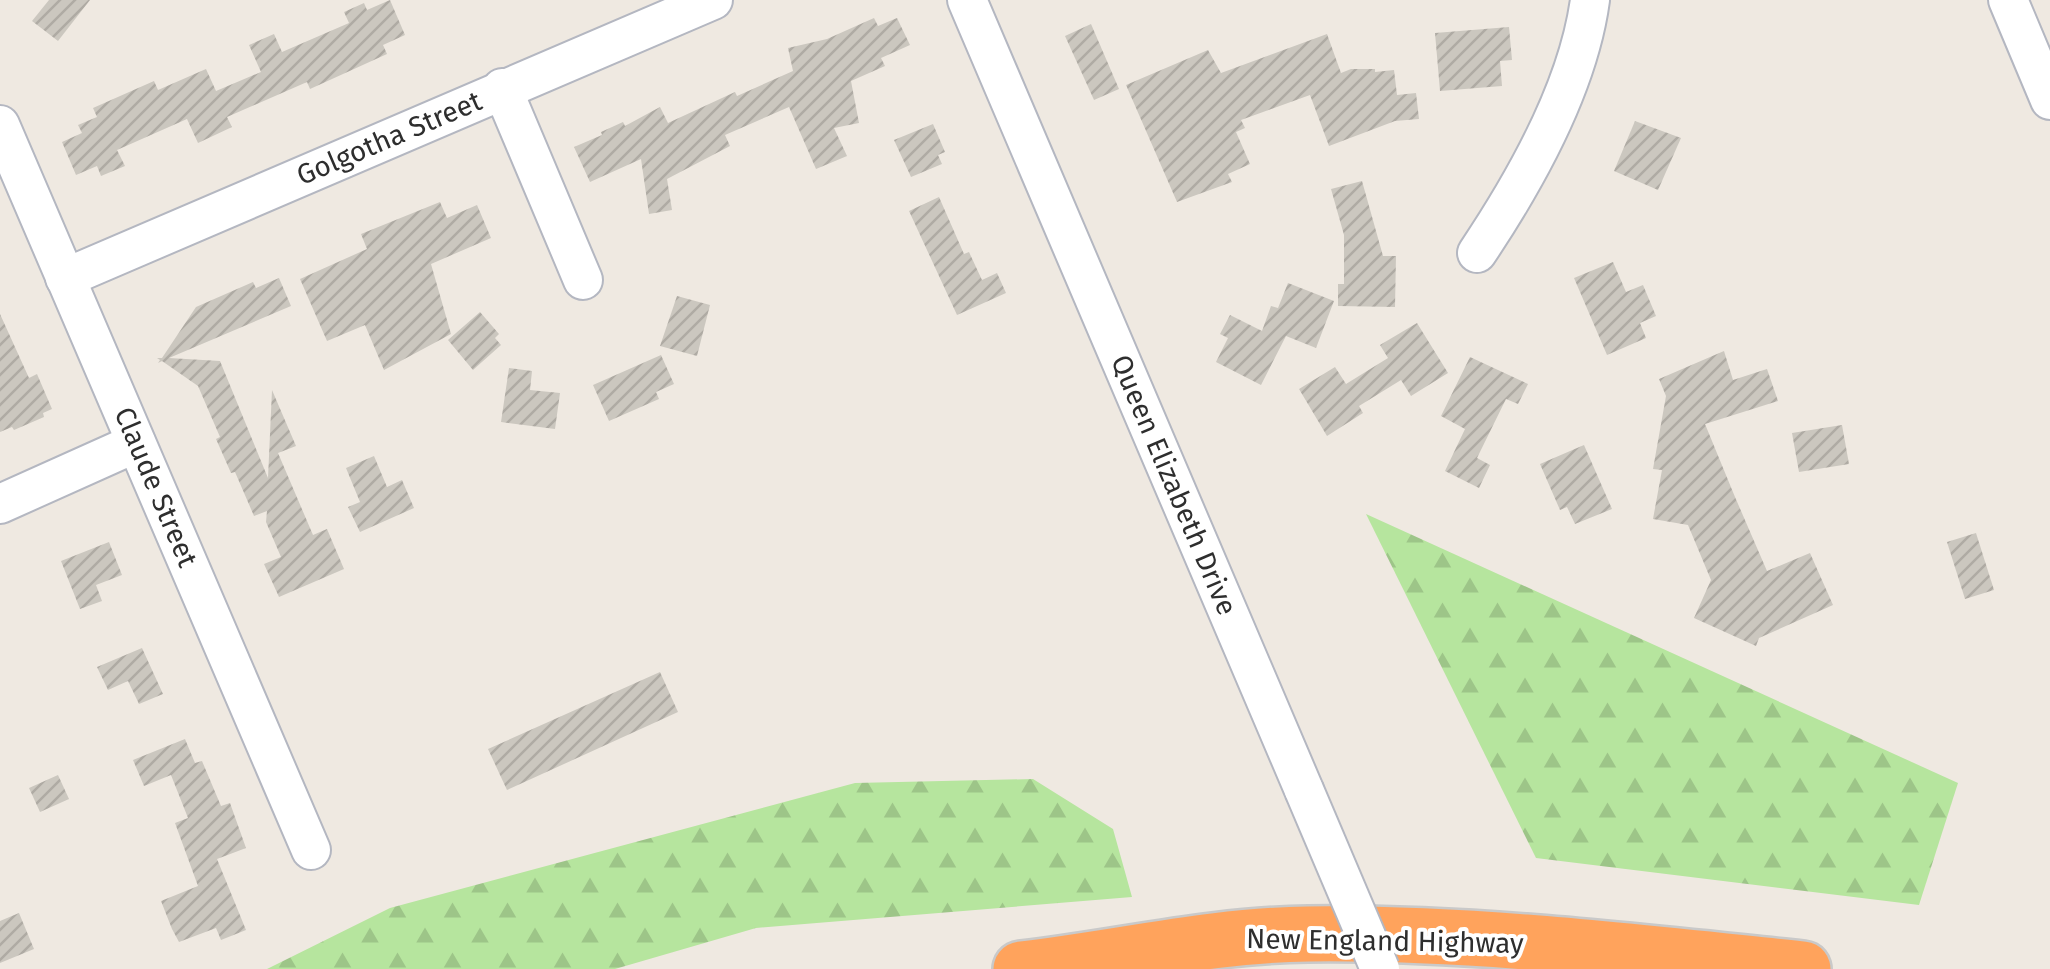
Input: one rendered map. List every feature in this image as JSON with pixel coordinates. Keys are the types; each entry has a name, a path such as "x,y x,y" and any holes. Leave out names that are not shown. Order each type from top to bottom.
{"highway":[{"name":"New England Highway","path":"1020,969 1189,942 1306,934 1499,938 1803,969"},
{"name":"New England Highway","path":"1088,961 1291,960 1471,969"}],"street":[{"name":"Golgotha Street","path":"66,278 713,0"},
{"name":"Queen Elizabeth Drive","path":"967,0 1380,969"},
{"path":"1476,254 1508,207 1566,90 1584,40 1590,0"},
{"path":"2008,0 2050,100"},
{"path":"502,88 583,280"},
{"name":"Claude Street","path":"0,125 312,850"},
{"path":"0,504 136,442"}],"green space":[{"path":"1366,514 1958,783 1919,905 1536,858"},
{"path":"1033,779 1113,829 1132,897 756,928 615,969 267,969 390,908 855,783"}],"building":[{"path":"49,0 90,0 58,41 32,21"},
{"path":"390,0 405,35 383,45 387,54 310,89 307,82 227,117 232,127 198,143 187,119 117,150 125,166 101,176 97,166 76,175 62,142 82,133 78,125 97,117 93,108 154,81 158,90 206,69 216,91 261,72 249,45 274,34 282,52 349,23 344,12 364,3 367,10"},
{"path":"874,18 878,26 897,18 910,45 881,58 885,66 851,81 859,123 834,128 847,156 816,169 789,107 725,135 730,146 667,179 672,210 649,214 641,159 590,182 574,147 660,107 668,123 735,92 737,96 793,71 788,48 827,39"},
{"path":"1091,24 1119,89 1094,100 1065,36"},
{"path":"1509,27 1512,60 1500,61 1502,86 1440,91 1435,33"},
{"path":"1327,34 1341,73 1351,69 1394,70 1397,95 1416,93 1419,119 1395,121 1329,146 1310,95 1241,120 1245,128 1236,132 1250,164 1228,174 1232,182 1177,202 1126,85 1208,50 1221,73"},
{"path":"1635,121 1681,138 1658,190 1614,171"},
{"path":"933,124 945,152 938,155 942,164 911,177 894,140"},
{"path":"1362,181 1383,256 1396,256 1395,307 1338,306 1338,284 1344,284 1344,235 1331,189"},
{"path":"939,197 964,254 969,252 982,280 997,273 1006,293 957,315 909,211"},
{"path":"440,202 447,218 477,205 491,238 431,264 451,334 384,370 365,325 327,341 300,279 367,249 361,234"},
{"path":"1613,262 1626,292 1643,285 1656,316 1640,323 1646,338 1607,355 1574,278"},
{"path":"279,278 291,306 169,358 220,361 268,478 272,390 296,446 278,453 313,535 327,529 344,569 279,597 264,564 281,557 266,522 267,511 254,516 216,439 220,437 198,386 162,361 158,363 157,358 162,358 196,307 253,282 256,288"},
{"path":"1288,283 1334,301 1316,348 1286,336 1261,385 1216,362 1228,338 1220,334 1230,315 1262,331 1271,306 1278,308"},
{"path":"677,296 710,305 697,356 660,346"},
{"path":"480,312 499,334 495,338 501,345 473,370 448,340"},
{"path":"0,314 29,378 37,374 52,409 43,413 44,417 0,432"},
{"path":"1417,323 1448,373 1411,396 1401,380 1359,406 1363,413 1327,436 1299,389 1335,367 1346,384 1388,358 1380,345"},
{"path":"1724,351 1733,380 1767,369 1778,401 1705,424 1735,497 1767,571 1810,553 1833,605 1759,638 1756,646 1694,618 1711,580 1688,525 1653,519 1662,470 1653,469 1666,396 1659,379"},
{"path":"661,355 674,384 656,392 659,399 609,421 593,385"},
{"path":"1470,357 1528,384 1518,404 1506,399 1477,458 1490,465 1479,488 1445,471 1465,429 1441,416"},
{"path":"509,368 532,371 530,390 560,393 555,429 501,422"},
{"path":"1842,425 1849,464 1799,472 1792,433"},
{"path":"1584,445 1612,509 1575,524 1567,507 1560,510 1540,464"},
{"path":"374,456 387,487 402,480 414,508 360,532 348,507 360,502 346,468"},
{"path":"1976,533 1994,590 1965,599 1947,542"},
{"path":"109,542 122,575 96,585 102,601 80,609 61,561"},
{"path":"142,648 163,694 139,704 128,681 108,690 97,667"},
{"path":"660,672 678,712 507,790 488,749"},
{"path":"185,739 195,763 202,761 221,806 230,803 246,848 217,859 246,930 221,940 216,928 179,942 172,929 161,901 198,886 175,823 188,818 171,775 144,786 133,760"},
{"path":"58,775 69,799 40,812 29,788"},
{"path":"19,913 34,949 0,963 0,921"}]}
